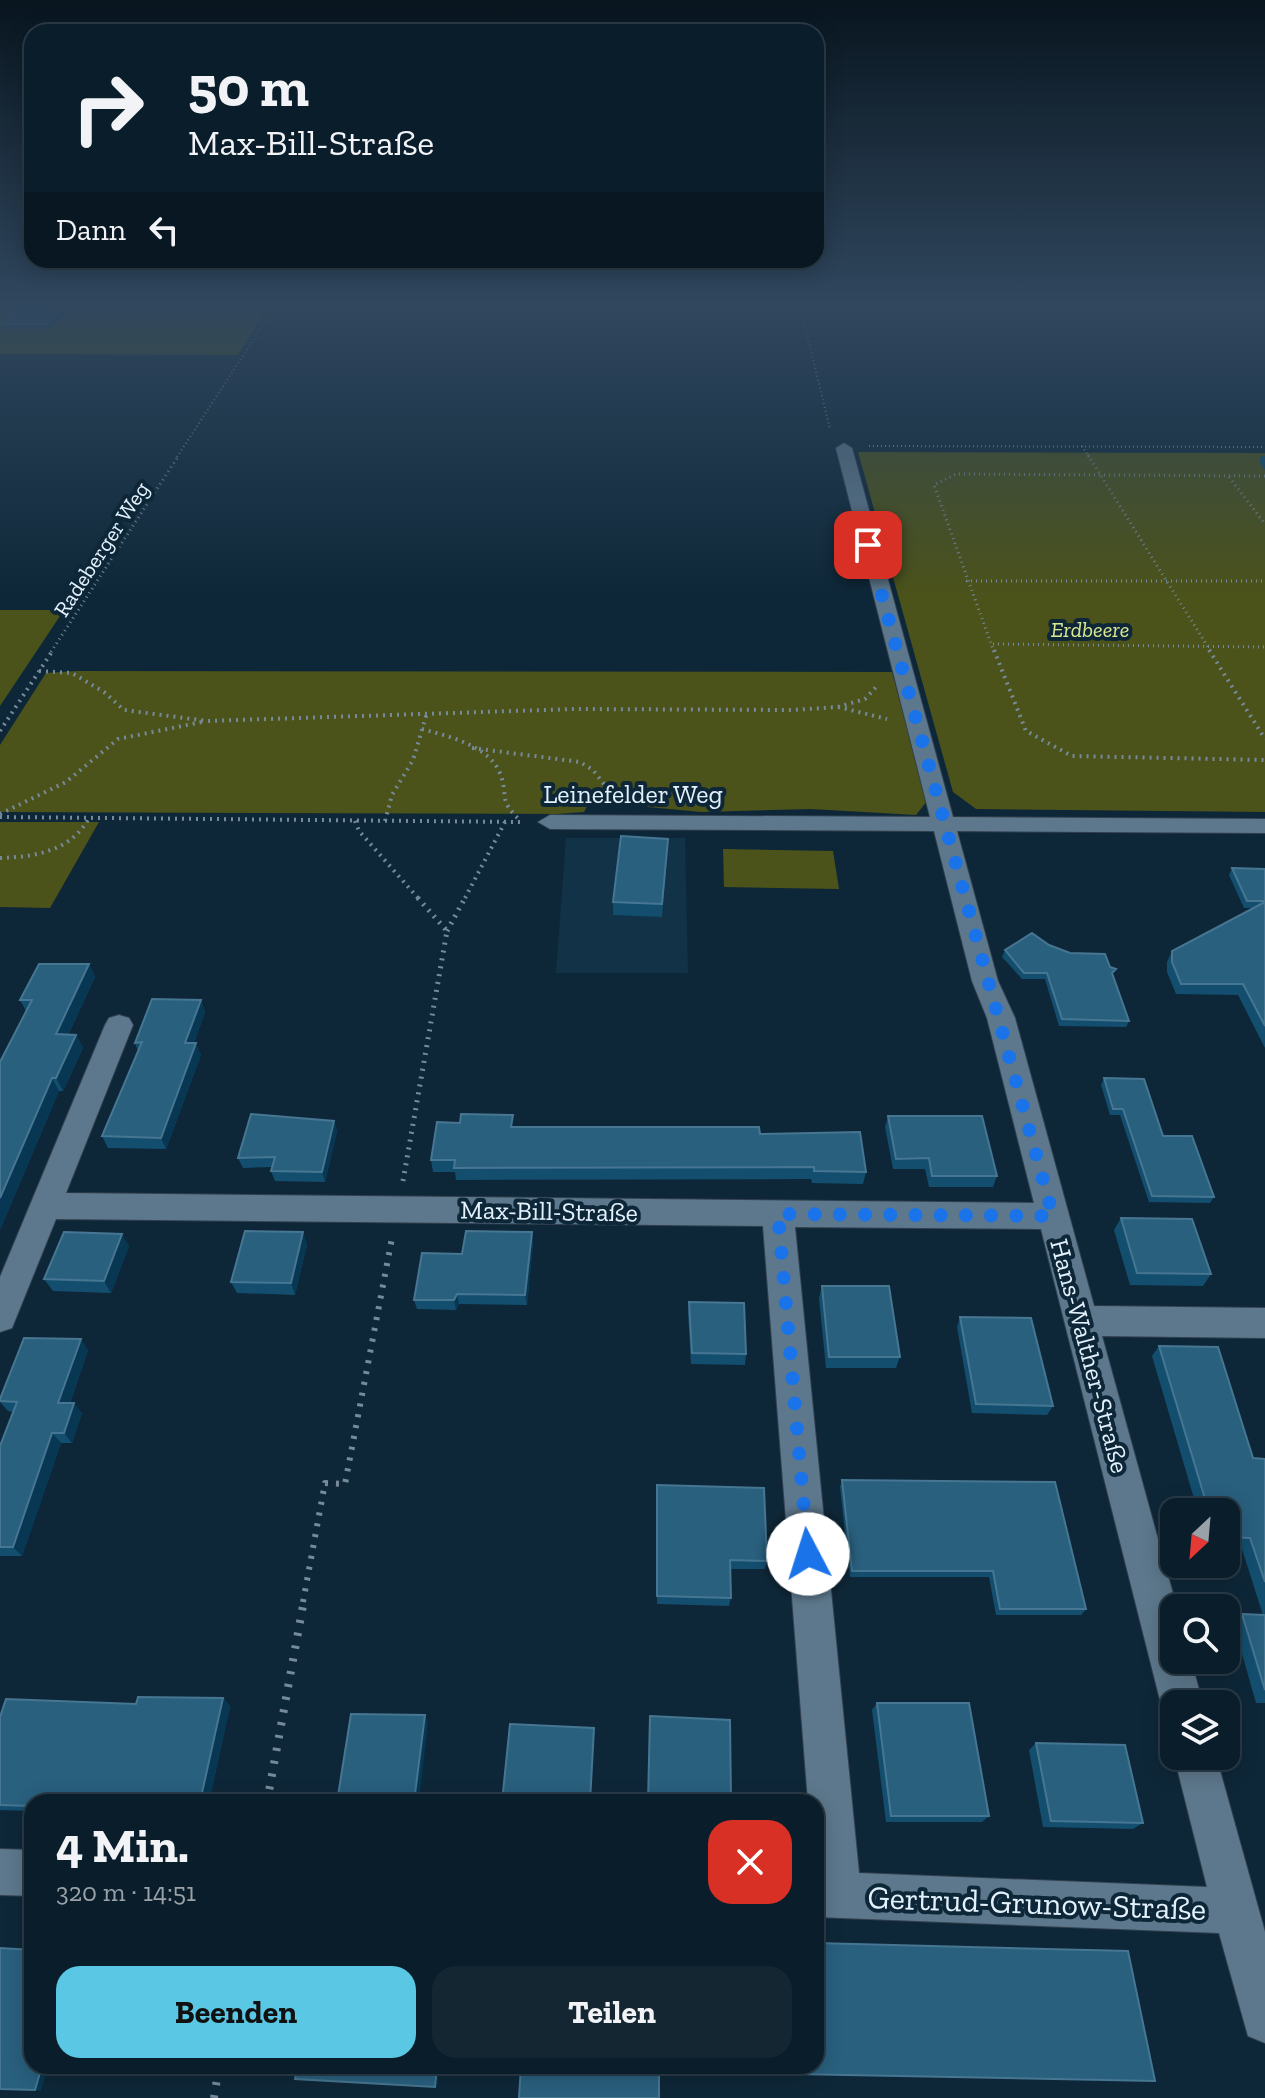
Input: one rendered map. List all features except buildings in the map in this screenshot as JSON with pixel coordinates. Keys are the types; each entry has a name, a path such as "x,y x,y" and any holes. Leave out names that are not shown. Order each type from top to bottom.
{"street":[{"name":"Hans-Walther-Straße","path":"844,448 1178,1690"},
{"name":"Leinefelder Weg","path":"550,822 1265,826"},
{"path":"0,1317 119,1025"},
{"name":"Max-Bill-Straße","path":"45,1206 1053,1216"},
{"name":"Gertrud-Grunow-Straße","path":"778,1214 820,1794"},
{"path":"1081,1321 1265,1323"},
{"path":"1199,1770 1265,2019"},
{"name":"Gertrud-Grunow-Straße","path":"824,1852 827,1894 1236,1911"},
{"path":"0,1872 24,1873"}],"path":[{"name":"Radeberger Weg","path":"0,731 215,400"},
{"path":"823,400 832,438 844,448 1265,447"},
{"path":"1082,446 1265,739"},
{"path":"1265,476 956,474 934,485 966,581 1026,731 1072,756 1265,760"},
{"path":"1228,476 1265,524"},
{"path":"966,581 1265,581"},
{"path":"993,644 1265,647"},
{"path":"0,816 66,782 118,739 207,721 427,713 838,707 865,699 887,675 902,669"},
{"path":"39,671 72,673 104,692 124,710 207,721"},
{"path":"838,707 870,717 917,723"},
{"path":"385,821 392,795 413,760 427,713"},
{"path":"422,729 452,737 472,748 500,772 506,808 522,822"},
{"path":"472,748 580,762 593,770 635,822"},
{"name":"Leinefelder Weg","path":"0,816 550,822"},
{"path":"0,858 42,853 68,844 81,835 89,818"},
{"path":"355,821 359,831 447,931"},
{"path":"268,1794 325,1483 345,1484 398,1210 447,931 505,822"},
{"path":"214,2098 218,2074"}],"shaded area":[{"path":"566,838 685,838 688,973 556,973"}],"green space":[{"name":"Erdbeere","path":"858,452 1265,453 1265,812 976,809 953,792"},
{"path":"0,610 64,610 0,706"},
{"path":"892,672 927,801 916,815 811,809 701,812 648,807 618,798 592,798 584,812 557,814 0,812 0,745 46,673"},
{"path":"0,822 99,822 50,908 0,907"},
{"path":"723,849 833,851 839,889 724,887"}],"route":[{"path":"808,1554 778,1214 1053,1216 1001,1018 985,981 868,545"}]}
